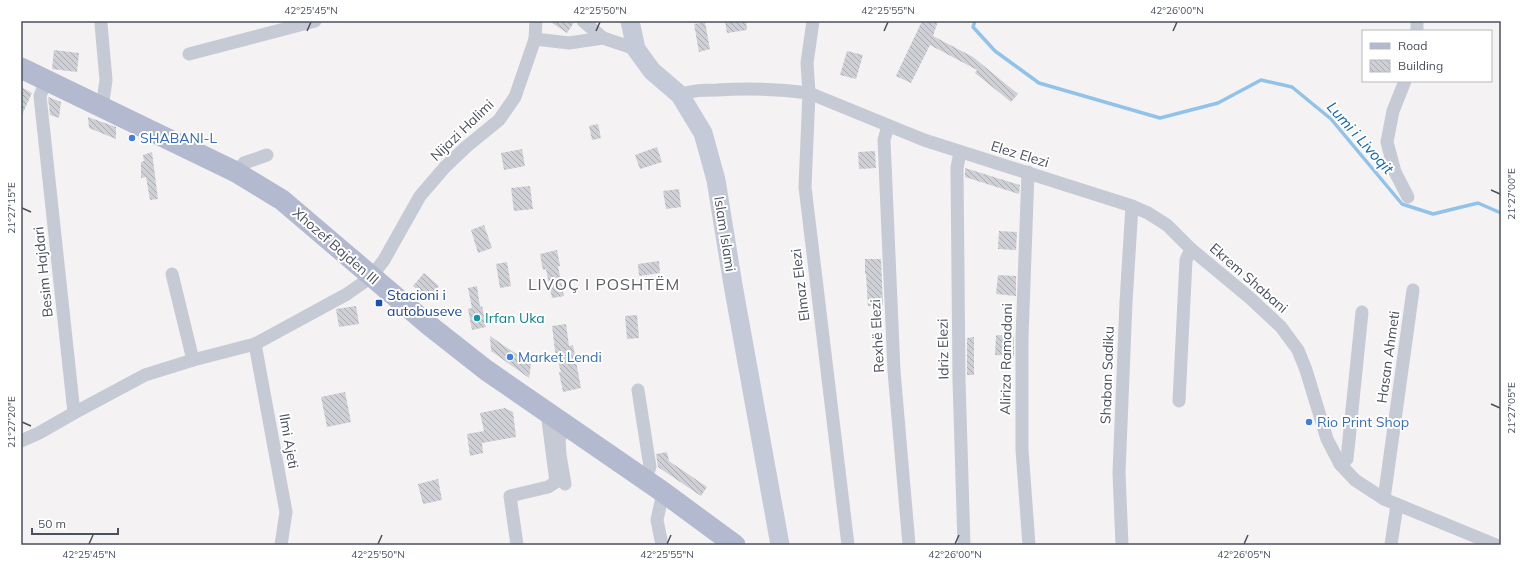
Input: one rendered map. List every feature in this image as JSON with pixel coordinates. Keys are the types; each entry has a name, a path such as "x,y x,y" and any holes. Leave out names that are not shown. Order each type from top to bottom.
{"main road":[{"name":"Xhozef Bajden III","path":"21,68 236,172 282,200 371,277 486,370 663,492 735,545"}],"street":[{"path":"189,54 315,21"},
{"name":"Nijazi Halimi","path":"21,441 39,433 145,375 193,360 255,344 347,294 371,277 384,260 420,196 445,167 466,147 499,120 515,97 535,39 536,21"},
{"path":"583,21 603,38 636,49"},
{"name":"Elmaz Elezi","path":"813,21 807,63 809,93 805,187 848,545"},
{"path":"630,22 636,49"},
{"path":"101,24 106,80 102,108"},
{"path":"535,39 569,43 603,38"},
{"name":"Islam Islami","path":"636,49 652,71 680,95 704,133 716,180 733,285 780,545"},
{"name":"Besim Hajdari","path":"46,81 40,96 74,413"},
{"path":"1405,82 1393,111 1387,142 1395,172 1408,197"},
{"name":"Elez Elezi","path":"680,95 689,91 740,88 789,90 809,93 924,140 1132,206 1148,213 1167,225 1191,249"},
{"name":"Rexhë Elezi","path":"888,126 884,140 894,363 909,545"},
{"name":"Idriz Elezi","path":"960,152 957,168 959,380 964,545"},
{"path":"236,172 244,163 267,155"},
{"name":"Aliriza Ramadani","path":"1028,172 1022,338 1022,450 1029,545"},
{"name":"Shaban Sadiku","path":"1122,545 1120,473 1126,302 1132,206"},
{"path":"1179,401 1186,260 1191,249"},
{"name":"Ekrem Shabani","path":"1191,249 1260,307 1280,327 1298,350 1306,370 1327,439 1340,464 1355,480 1384,499 1397,505 1496,545"},
{"path":"172,274 193,360"},
{"name":"Hasan Ahmeti","path":"1384,499 1413,290"},
{"path":"1340,464 1347,459 1362,312"},
{"name":"Ilmi Ajeti","path":"255,344 286,512 281,544"},
{"path":"638,390 650,467 645,480"},
{"path":"517,545 510,496 548,486 556,482 547,413"},
{"path":"565,484 559,439 566,426"},
{"path":"662,545 657,520 663,492"},
{"path":"1391,545 1393,521 1397,505"}],"building":[{"path":"549,21 575,21 567,33"},
{"path":"725,21 746,21 747,30 727,33"},
{"path":"922,21 938,21 933,36 973,57 1018,94 1011,102 975,73 977,70 930,45 911,83 896,76"},
{"path":"705,22 710,49 699,52 694,24"},
{"path":"54,50 79,53 77,72 52,69"},
{"path":"847,51 863,55 856,79 840,75"},
{"path":"21,87 32,93 21,117"},
{"path":"48,97 61,102 59,118 50,115"},
{"path":"88,117 116,127 116,139 89,128"},
{"path":"598,124 601,138 592,140 589,126"},
{"path":"657,147 662,162 640,169 635,155"},
{"path":"522,149 525,166 504,170 501,153"},
{"path":"875,151 876,168 859,169 858,152"},
{"path":"152,152 158,199 150,200 146,177 141,178 141,162 144,161 143,155"},
{"path":"965,168 1020,185 1019,194 965,177"},
{"path":"530,186 533,209 514,211 511,188"},
{"path":"679,189 681,207 666,209 663,191"},
{"path":"484,225 492,248 478,253 471,230"},
{"path":"999,231 1017,232 1016,250 998,249"},
{"path":"557,250 560,266 558,266 564,296 552,298 546,269 543,270 540,254"},
{"path":"865,259 881,259 883,305 868,306"},
{"path":"659,261 660,273 639,276 638,264"},
{"path":"507,262 511,286 500,288 496,264"},
{"path":"424,273 439,286 428,299 413,286"},
{"path":"998,275 1016,276 1016,296 996,294"},
{"name":"Irfan Uka","path":"477,286 480,307 482,306 486,327 472,330 468,309 472,308 468,288"},
{"path":"356,306 359,324 339,327 336,309"},
{"path":"637,315 639,338 627,339 625,316"},
{"path":"566,324 569,346 573,345 581,388 563,392 559,372 561,372 555,351 552,326"},
{"path":"996,335 1014,336 1014,356 995,355"},
{"name":"Market Lendi","path":"490,336 531,364 529,378 491,351"},
{"path":"974,337 974,375 967,375 967,338"},
{"path":"345,392 351,422 327,427 321,397"},
{"path":"505,408 513,412 516,437 482,443 483,453 470,456 467,434 484,431 480,413"},
{"path":"667,452 669,461 707,487 701,496 658,467 656,454"},
{"path":"438,479 442,500 423,504 418,484"}],"waterway":[{"name":"Lumi i Livoqit","path":"975,21 973,27 995,51 1039,83 1160,118 1218,103 1261,80 1292,87 1331,119 1402,204 1433,214 1478,203 1501,213"}],"place":[{"name":"SHABANI-L","path":"132,138"},
{"name":"Stacioni i autobuseve","path":"379,303"},
{"name":"Irfan Uka","path":"477,318"},
{"name":"Market Lendi","path":"510,357"},
{"name":"Rio Print Shop","path":"1309,422"}],"district":[{"name":"LIVOÇ I POSHTËM","path":"604,284"}]}
